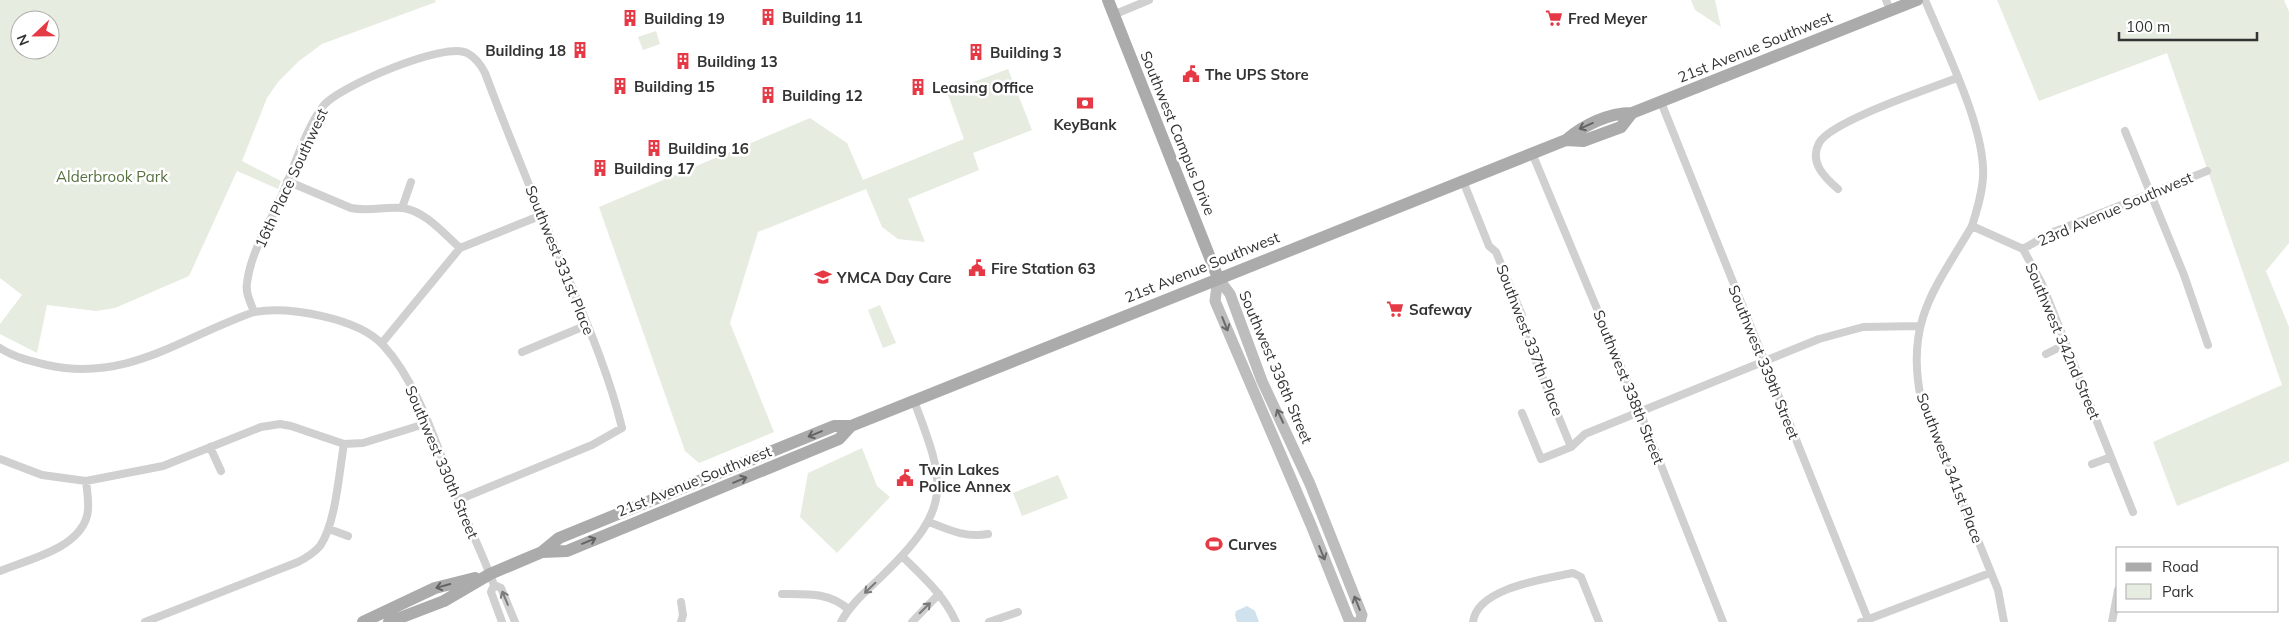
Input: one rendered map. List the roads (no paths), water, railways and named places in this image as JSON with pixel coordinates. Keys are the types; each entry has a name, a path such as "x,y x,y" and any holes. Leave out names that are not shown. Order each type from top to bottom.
{"main road":[{"name":"Southwest Campus Drive","path":"1108,0 1218,278"},
{"name":"21st Avenue Southwest","path":"388,622 492,580 542,552 567,550 839,439 851,426 914,400 1566,140 1580,128 1619,113 1632,113 1661,102 1888,5 1917,0"},
{"name":"Southwest 336th Street","path":"1218,278 1215,301 1349,620 1352,622"},
{"name":"Southwest 336th Street","path":"1218,278 1230,294 1262,381 1310,484 1362,615 1360,622"},
{"path":"1280,454 1292,457 1302,481 1310,484"},
{"name":"21st Avenue Southwest","path":"363,622 435,588 492,580"}],"street":[{"path":"1114,15 1149,0"},
{"path":"1925,0 1968,105 1982,157 1983,176 1980,200 1972,226"},
{"name":"16th Place Southwest","path":"254,312 246,286 248,274 318,113 338,93 362,80 429,56 455,51 467,52"},
{"name":"Southwest 331st Place","path":"458,500 578,450 622,428 613,394 587,324 485,73 479,63 467,52"},
{"path":"1838,189 1823,175 1817,162 1816,151 1822,138 1838,126 1957,78"},
{"name":"Southwest 339th Street","path":"1661,102 1866,621"},
{"path":"2125,131 2149,194 2189,288 2208,345"},
{"name":"Southwest 338th Street","path":"1532,153 1640,412 1723,622"},
{"name":"23rd Avenue Southwest","path":"2023,249 2051,233 2208,171"},
{"path":"287,181 351,208 362,210 402,208 423,216 460,248"},
{"name":"Southwest 337th Place","path":"1463,181 1489,246 1496,252 1522,315 1521,325 1571,447"},
{"path":"402,208 411,182"},
{"path":"0,360 2,350 30,361 63,368 80,370 107,369 147,357 254,312 282,310 307,313 351,324 382,343 460,248 542,215"},
{"name":"Southwest 342nd Street","path":"1972,226 2023,249 2042,284 2133,512"},
{"name":"Southwest 341st Place","path":"1972,226 1927,303 1919,326 1916,374 1921,399 2002,604 2004,622"},
{"path":"522,352 587,324"},
{"path":"1522,413 1541,459 1571,447 1585,434 1819,340 1863,327 1919,326"},
{"name":"Southwest 330th Street","path":"382,343 404,373 428,423 492,580 501,588 515,622"},
{"path":"2046,354 2066,344"},
{"path":"841,622 849,610 902,556 929,522 938,492 936,466 914,400"},
{"path":"0,459 42,475 86,481 163,466 261,427 280,424 301,428 344,444 379,440 428,423"},
{"path":"144,622 310,556 320,546 329,529 344,444"},
{"path":"210,447 221,471"},
{"path":"2092,464 2111,457"},
{"path":"0,571 66,544 81,531 88,514 86,481"},
{"path":"929,522 960,535 977,536 988,534"},
{"path":"329,529 348,536"},
{"path":"902,556 939,594 956,622"},
{"path":"1473,622 1474,613 1479,606 1485,600 1501,592 1573,573 1581,577 1600,622"},
{"path":"1866,621 1990,573"},
{"name":"Southwest 330th Street","path":"492,580 491,592 502,622"},
{"path":"782,594 816,594 834,600 849,610"},
{"path":"912,622 939,594"},
{"path":"2112,622 2116,601"},
{"path":"681,602 683,615 681,622"},
{"path":"989,622 1018,612"}],"water":[{"path":"1247,606 1255,611 1259,622 1237,622 1236,611"}],"place":[{"name":"Building 11","path":"768,17"},
{"name":"Building 19","path":"630,18"},
{"name":"Fred Meyer","path":"1554,18"},
{"name":"Building 18","path":"580,50"},
{"name":"Building 3","path":"976,52"},
{"name":"Building 13","path":"683,61"},
{"name":"The UPS Store","path":"1191,74"},
{"name":"Building 15","path":"620,86"},
{"name":"Leasing Office","path":"918,87"},
{"name":"Building 12","path":"768,95"},
{"name":"KeyBank","path":"1085,103"},
{"name":"Building 16","path":"654,148"},
{"name":"Building 17","path":"600,168"},
{"name":"Fire Station 63","path":"977,268"},
{"name":"YMCA Day Care","path":"823,277"},
{"name":"Safeway","path":"1395,309"},
{"name":"Twin Lakes Police Annex","path":"905,478"},
{"name":"Curves","path":"1214,544"}],"park label":[{"name":"Alderbrook Park","path":"112,176"}]}
